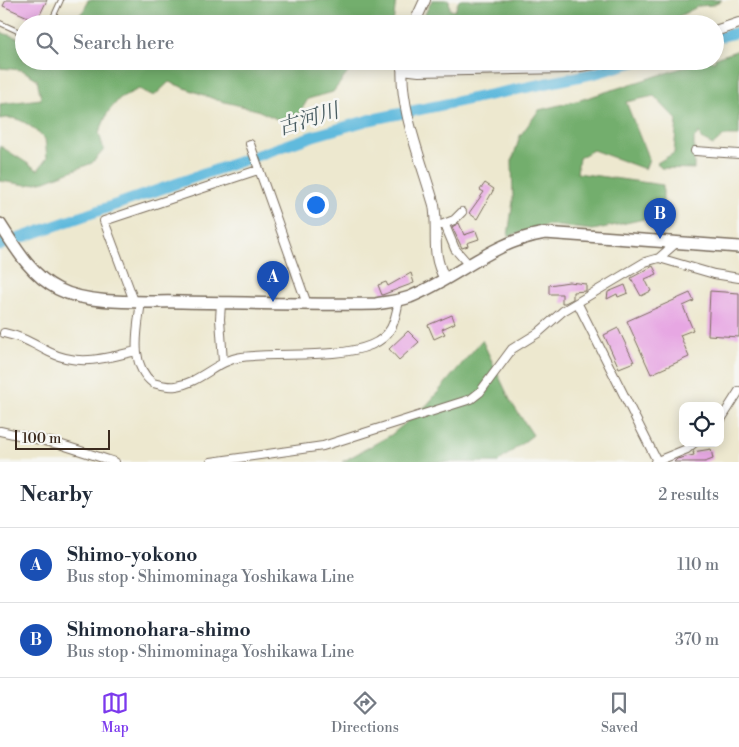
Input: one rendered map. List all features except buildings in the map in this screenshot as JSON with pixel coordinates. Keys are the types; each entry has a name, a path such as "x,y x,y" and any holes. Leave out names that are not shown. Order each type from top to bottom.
{"main road":[{"path":"0,224 34,272 59,289 75,296 137,301 376,304 399,300 445,279 502,245 522,237 545,233 739,247"}],"street":[{"path":"418,15 425,0"},
{"path":"724,28 739,23"},
{"path":"402,70 404,100 434,205 441,225 455,248 469,265"},
{"path":"416,70 469,70"},
{"path":"250,144 307,304"},
{"path":"695,151 739,154"},
{"path":"258,169 104,221 137,301 136,351 142,371 147,379 153,383 176,386 188,382 223,362 241,357 320,353 371,345 394,327 399,300"},
{"path":"441,225 454,220 462,212"},
{"path":"441,225 435,252 445,279"},
{"path":"211,462 323,446 463,402 480,392 512,349 538,333 563,311 578,304 645,262 659,258 676,242"},
{"path":"659,258 714,274 739,278"},
{"path":"221,303 220,319 223,362"},
{"path":"578,304 656,461 689,447"},
{"path":"4,333 34,342 50,353 80,360 96,361 136,351"},
{"path":"724,415 739,391"},
{"path":"0,432 59,444 114,462"}],"lane":[{"path":"54,15 61,0"},
{"path":"0,23 15,30"}],"green space":[{"path":"88,0 396,0 394,15 79,15 84,10"},
{"path":"432,0 449,0 450,10 455,11 459,0 722,0 712,5 699,6 682,15 424,15"},
{"path":"0,32 15,37 15,69 0,68"},
{"path":"739,50 739,136 724,136 713,145 701,139 699,132 694,139 694,169 661,168 657,163 674,153 677,120 654,96 626,102 649,160 645,169 593,150 579,158 577,173 663,185 663,215 593,230 549,225 508,236 513,201 512,161 520,136 539,110 580,100 675,70 724,70 724,55"},
{"path":"22,70 350,70 333,92 308,99 299,114 279,120 257,110 217,100 169,82 154,96 139,89 120,98 108,112 99,133 104,150 92,163 45,181 27,185 0,181 0,146 38,170 47,158 45,139 30,126 13,118 0,119 0,104 41,99 37,79"},
{"path":"482,340 511,402 533,435 498,462 342,462 391,435 427,405"}],"waterway":[{"name":"古河川","path":"724,36 739,32"},
{"name":"古河川","path":"0,245 313,136 369,120 606,70"}],"place":[{"name":"Shimonohara-shimo","path":"660,239"},
{"name":"Shimo-yokono","path":"273,302"}]}
